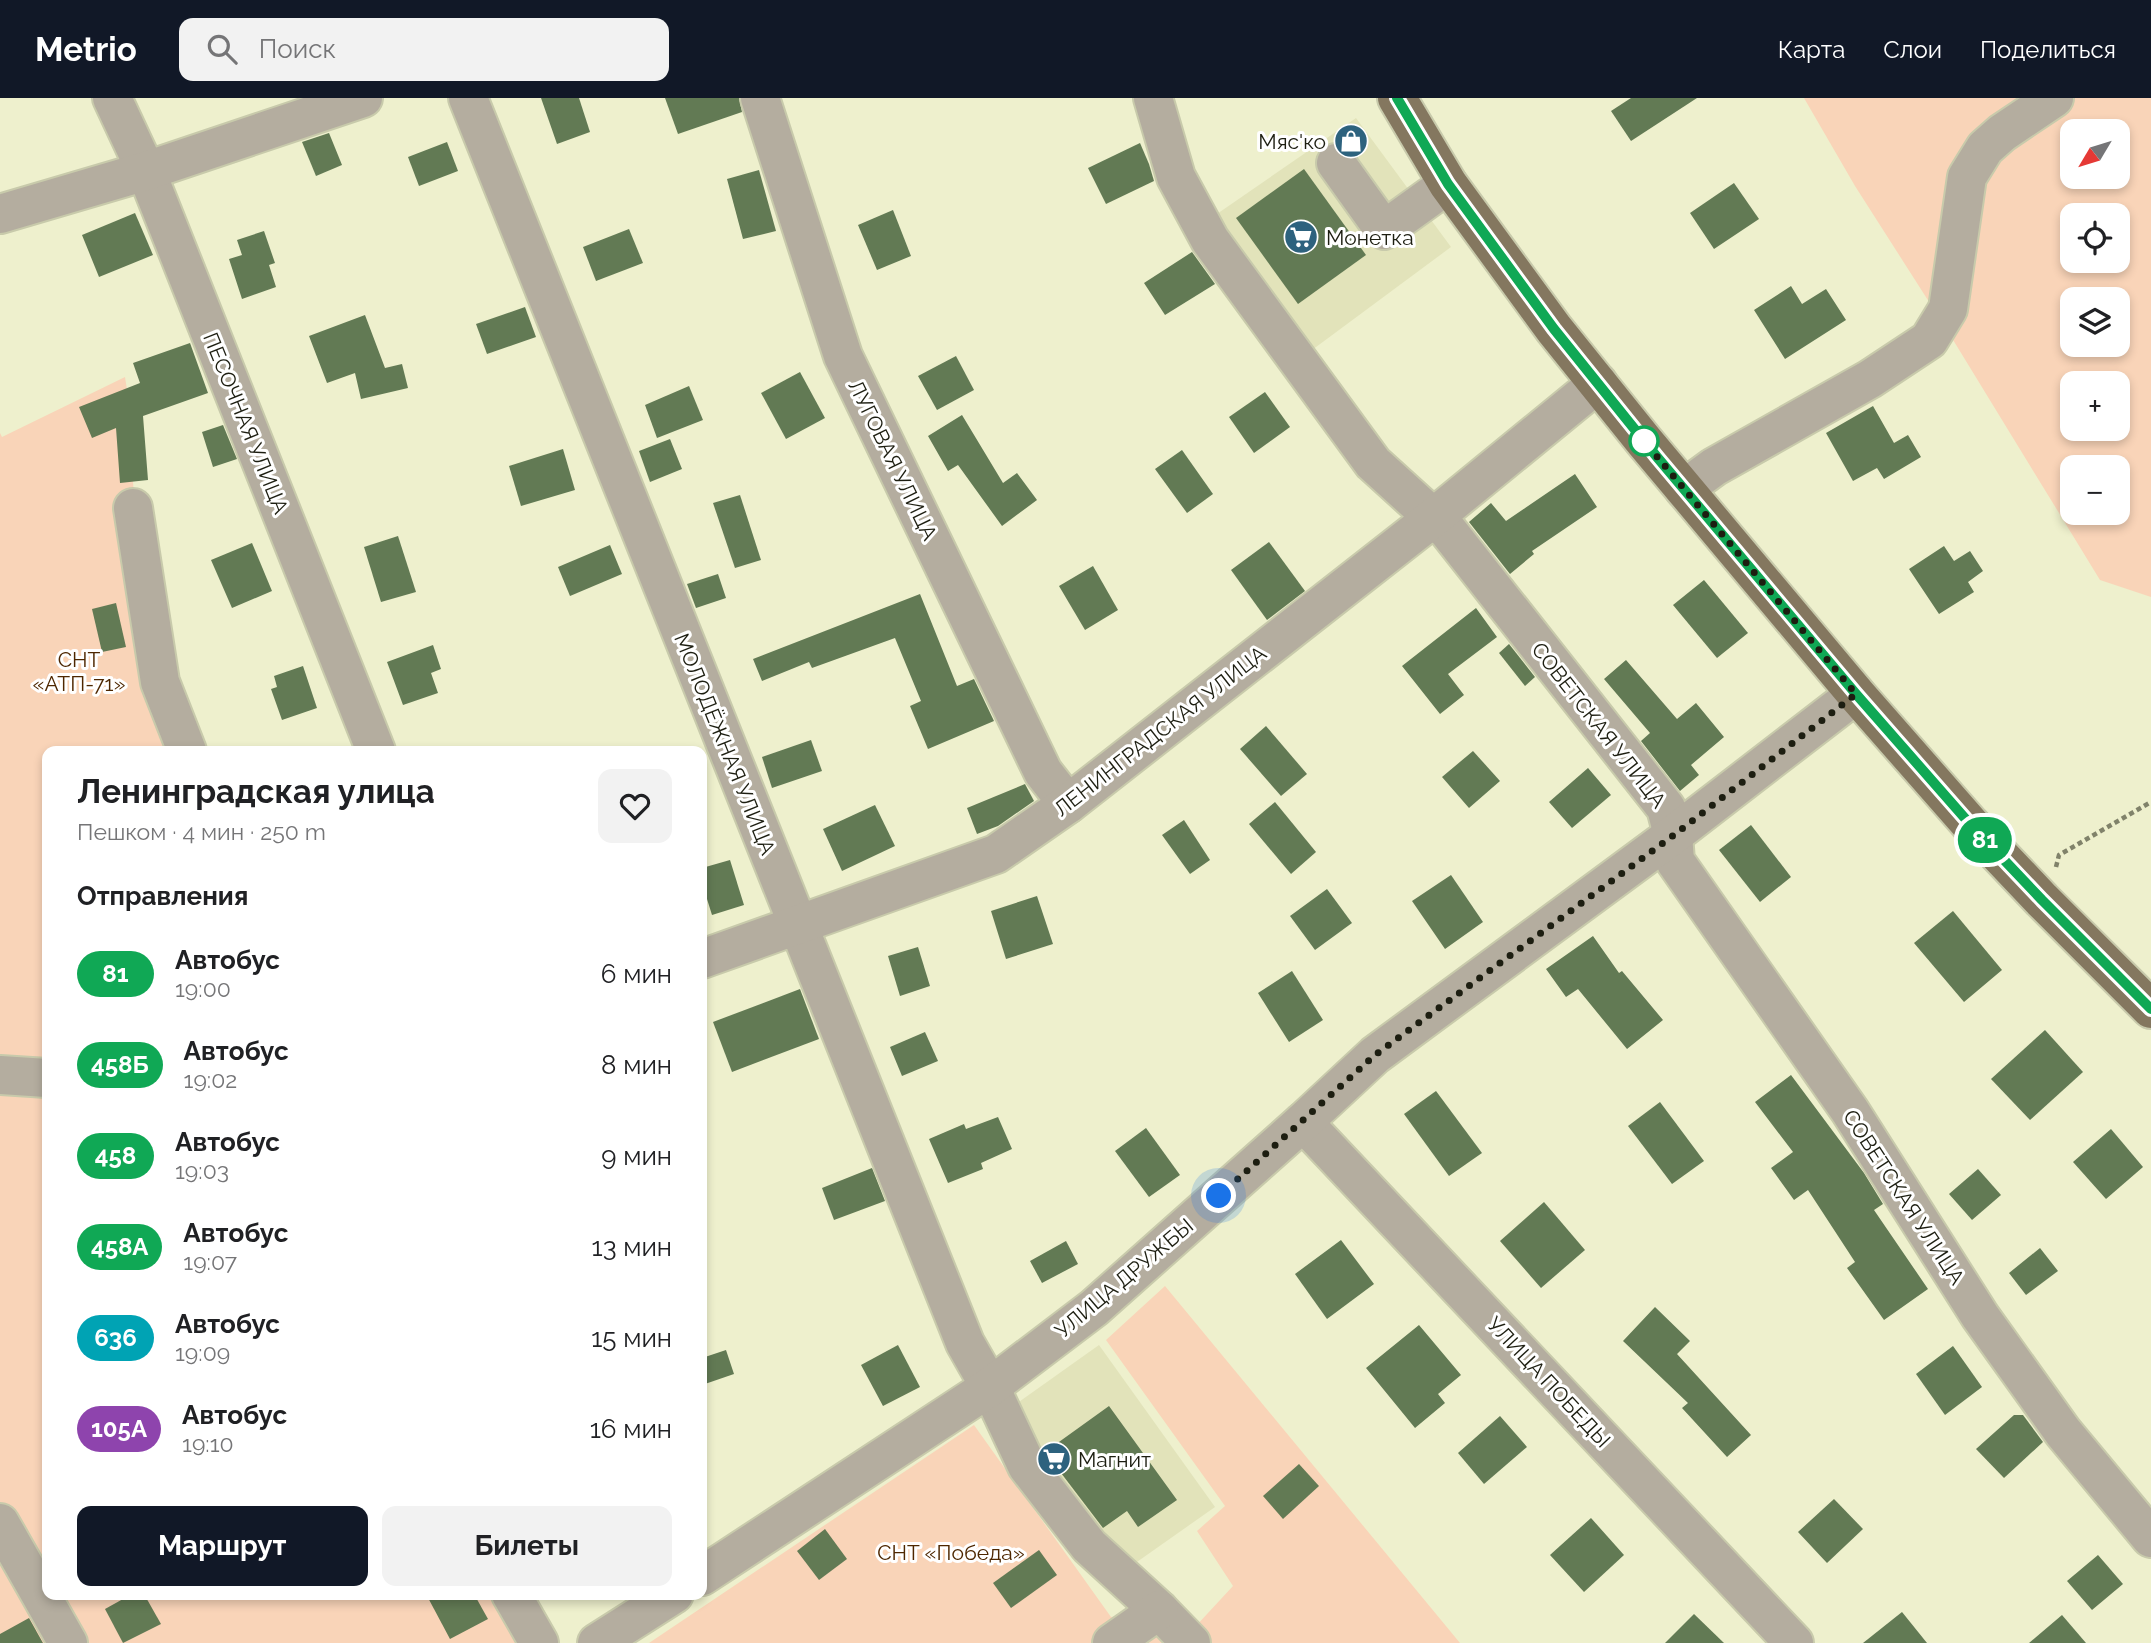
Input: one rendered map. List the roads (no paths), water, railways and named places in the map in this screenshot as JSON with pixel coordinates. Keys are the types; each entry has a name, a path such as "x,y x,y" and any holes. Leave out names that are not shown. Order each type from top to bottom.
{"main road":[{"path":"1397,98 1448,184 1554,329 1684,489 1856,694 1970,824 2151,1009"}],"street":[{"name":"ПЕСОЧНАЯ УЛИЦА","path":"111,98 146,171 374,746"},
{"path":"0,214 146,171 363,98"},
{"name":"МОЛОДЁЖНАЯ УЛИЦА","path":"468,98 965,1343 990,1387 1027,1466 1089,1546 1191,1643"},
{"name":"ЛУГОВАЯ УЛИЦА","path":"760,98 843,356 1043,772 1068,804"},
{"name":"СОВЕТСКАЯ УЛИЦА","path":"1153,98 1177,177 1210,240 1373,463 1448,531 1666,808 1674,835 1675,861 1850,1111 1980,1316 2063,1432 2151,1538"},
{"path":"1684,489 1714,467 1870,379 1929,340 1948,309 1967,177 1986,148 2054,98"},
{"path":"1336,163 1384,230 1448,184"},
{"name":"ЛЕНИНГРАДСКАЯ УЛИЦА","path":"707,957 996,854 1068,804 1433,518 1598,383"},
{"path":"133,508 160,682 185,746"},
{"name":"УЛИЦА ДРУЖБЫ","path":"707,1564 990,1387 1094,1308 1375,1055 1674,835 1856,694"},
{"path":"0,1074 42,1078"},
{"name":"УЛИЦА ПОБЕДЫ","path":"1303,1122 1794,1643"},
{"path":"0,1523 42,1597"},
{"path":"44,1600 68,1643"},
{"path":"514,1600 539,1643"},
{"path":"597,1643 665,1600"},
{"path":"1112,1643 1159,1610"}],"place":[{"name":"Мяс'ко","path":"1351,141"},
{"name":"Монетка","path":"1301,237"},
{"name":"Магнит","path":"1054,1459"}],"park label":[{"name":"СНТ «АТП-71»","path":"79,671"},
{"name":"СНТ «Победа»","path":"951,1552"}]}
